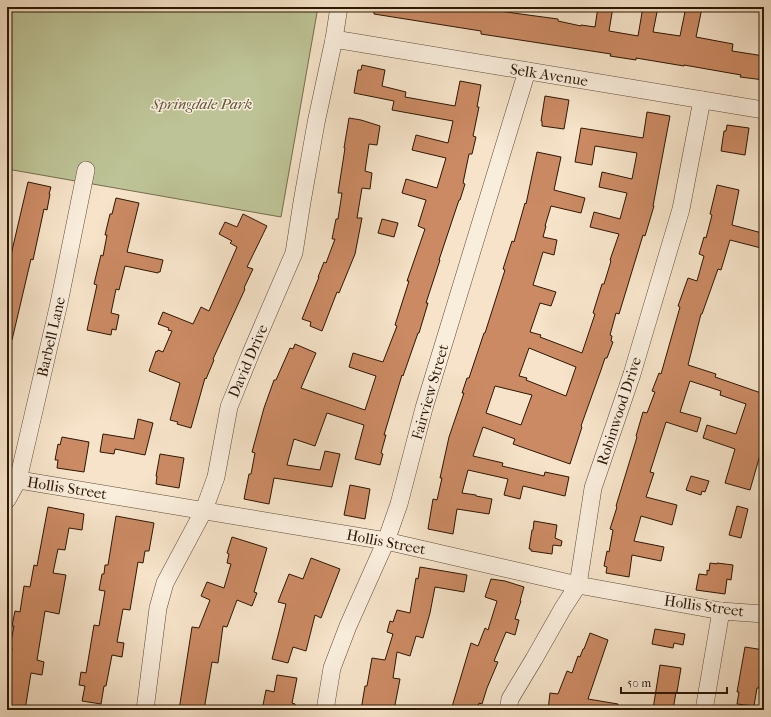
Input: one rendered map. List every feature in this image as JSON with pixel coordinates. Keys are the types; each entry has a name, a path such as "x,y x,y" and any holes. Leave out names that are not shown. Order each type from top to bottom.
{"street":[{"name":"David Drive","path":"145,710 158,608 166,583 204,510 216,477 229,406 294,253 302,202 339,7"},
{"name":"Selk Avenue","path":"334,39 764,110"},
{"name":"Fairview Street","path":"325,710 332,668 348,626 386,540 399,504 424,408 528,71"},
{"name":"Robinwood Drive","path":"508,710 510,700 563,608 578,585 594,488 632,374 681,209 702,100"},
{"name":"Barbell Lane","path":"7,500 59,302 86,170"},
{"name":"Hollis Street","path":"12,479 386,540 578,585 721,611 763,610"},
{"path":"704,710 721,611"}],"green space":[{"name":"Springdale Park","path":"12,7 318,7 281,217 7,169 7,34"}],"building":[{"path":"374,7 499,7 499,11 558,19 558,21 581,26 595,27 598,7 613,7 609,31 638,36 643,7 658,7 653,32 680,36 686,7 697,7 702,8 696,37 733,44 732,51 764,56 764,80 740,77 741,75 684,65 610,56 611,54 481,34 481,31 374,14"},
{"path":"362,65 385,70 382,86 406,92 405,97 455,106 460,81 481,85 477,107 479,107 473,136 476,137 472,154 469,154 463,183 465,184 439,260 419,333 403,376 402,375 384,435 386,435 381,453 383,454 380,465 355,459 364,425 327,413 315,446 294,439 287,465 320,470 325,451 340,454 332,487 274,478 269,504 244,499 255,453 252,452 264,408 274,380 276,380 290,348 293,349 295,344 316,353 301,388 365,410 376,376 349,367 353,353 383,362 397,326 395,325 409,281 407,281 425,229 418,226 426,200 402,193 406,179 437,188 446,158 412,150 416,135 448,143 453,121 392,110 394,101 354,93 358,70 361,70"},
{"path":"545,96 569,100 564,129 542,126 541,121"},
{"path":"647,112 670,116 654,206 645,236 643,235 619,314 616,313 610,335 612,336 611,341 613,342 607,358 605,358 581,426 582,427 570,464 513,444 515,439 483,427 473,456 503,463 502,466 544,476 545,472 569,477 565,496 523,486 520,499 504,495 508,479 468,470 462,493 492,499 489,514 457,509 453,534 428,529 433,499 437,500 449,437 464,393 462,393 467,378 469,378 485,333 505,270 503,269 512,241 514,242 525,203 526,204 537,152 561,157 554,190 585,198 581,213 551,206 543,237 557,240 554,255 543,252 533,285 556,292 551,306 540,303 530,332 541,335 540,337 582,353 595,314 593,313 602,284 604,284 619,234 590,227 594,212 620,219 627,193 599,187 602,172 632,179 637,153 595,146 592,165 575,162 581,128 643,138","holes":["529,348 576,367 566,396 526,380 527,378 519,376","495,386 532,395 521,425 486,413"]},
{"path":"349,118 380,126 377,145 369,144 365,171 372,173 370,189 362,188 357,218 362,218 355,254 339,293 337,292 322,331 310,326 311,322 302,319 324,262 326,263 335,239 332,239 336,219 338,219 342,193 338,193"},
{"path":"727,125 749,128 745,155 721,151 724,131 726,131"},
{"path":"28,182 51,187 47,210 44,209 33,260 31,259 12,340 7,339 7,272"},
{"path":"717,185 739,190 732,225 762,233 761,237 764,238 761,248 730,240 721,270 718,269 701,314 688,365 716,374 715,377 764,394 764,441 750,490 725,483 735,449 703,438 707,425 736,434 746,404 720,395 721,391 690,381 680,412 701,418 697,432 666,422 650,472 654,473 646,497 677,505 672,525 641,516 634,541 664,547 661,561 632,555 629,577 606,573 607,567 604,566 607,551 609,552 613,530 610,529 637,437 636,436 643,412 647,413 655,392 652,391 659,373 661,374 680,307 678,306 688,278 697,281 704,256 699,254 704,237 706,238 712,215 710,214"},
{"path":"116,198 139,203 127,252 163,260 160,272 158,273 125,266 119,290 116,289 111,313 119,315 116,330 112,329 111,335 87,330 97,285 94,284 101,255 103,256 107,235 105,235 110,214 112,214"},
{"path":"243,214 267,226 247,267 253,269 244,288 245,289 213,359 214,360 206,379 205,378 191,428 177,424 178,422 170,420 180,383 149,371 156,351 157,352 158,350 163,352 172,331 168,330 169,328 158,324 163,312 193,324 201,307 209,311 237,247 230,243 232,241 219,234 225,222 237,227"},
{"path":"382,219 398,223 394,237 378,233"},
{"path":"138,419 153,423 145,455 115,449 114,454 100,452 103,434 134,439"},
{"path":"62,437 89,442 84,472 57,468 58,460 55,460 58,444 60,445"},
{"path":"160,454 184,458 179,488 156,484"},
{"path":"691,476 709,481 705,492 702,491 701,495 686,490"},
{"path":"350,485 370,489 365,519 344,515"},
{"path":"737,506 748,509 741,538 729,535"},
{"path":"48,507 84,514 82,530 69,528 65,550 58,549 53,573 66,575 59,614 45,611 37,660 44,662 42,675 31,673 25,710 7,710 7,682 12,648 10,647 14,626 12,626 15,611 20,612 24,586 30,587 34,565 37,566"},
{"path":"116,516 154,523 149,551 145,551 143,563 138,562 130,610 123,609 117,642 124,643 122,657 112,655 101,704 82,701 85,686 79,685 81,672 86,673 94,625 99,626 105,591 99,590 105,565 108,565"},
{"path":"534,521 557,525 555,538 562,541 561,546 553,545 552,554 531,551 531,549 529,549"},
{"path":"232,537 267,548 254,592 257,593 252,606 237,600 227,627 223,626 218,663 212,662 204,710 179,710 192,627 199,628 210,600 201,596 207,582 224,588 231,564 227,563 229,554 227,553"},
{"path":"311,558 340,569 321,618 315,615 306,651 293,647 288,663 272,659 286,604 278,602 289,574 303,579"},
{"path":"710,563 733,565 731,580 727,579 725,594 696,590 699,574 707,575 707,570 709,571"},
{"path":"420,567 467,575 464,592 435,587 423,638 416,636 410,656 397,652 393,678 400,679 394,710 361,710 372,658 385,660 393,634 387,632 390,621 393,622 397,610 410,613 416,578 418,579"},
{"path":"491,579 505,581 524,587 515,619 519,620 515,635 506,632 494,661 498,662 482,704 479,703 477,710 451,710 471,643 478,646 485,628 488,630 497,601 485,597"},
{"path":"655,629 685,634 683,645 674,643 673,648 652,644"},
{"path":"590,633 608,640 588,699 618,704 618,710 548,710 550,693 558,694 567,671 572,673 578,656 580,657"},
{"path":"745,647 764,650 764,670 762,669 754,706 737,704 739,692 737,692"},
{"path":"660,665 681,668 673,710 653,709"},
{"path":"277,675 297,678 292,703 295,704 295,710 262,710 266,690 274,692"}]}
